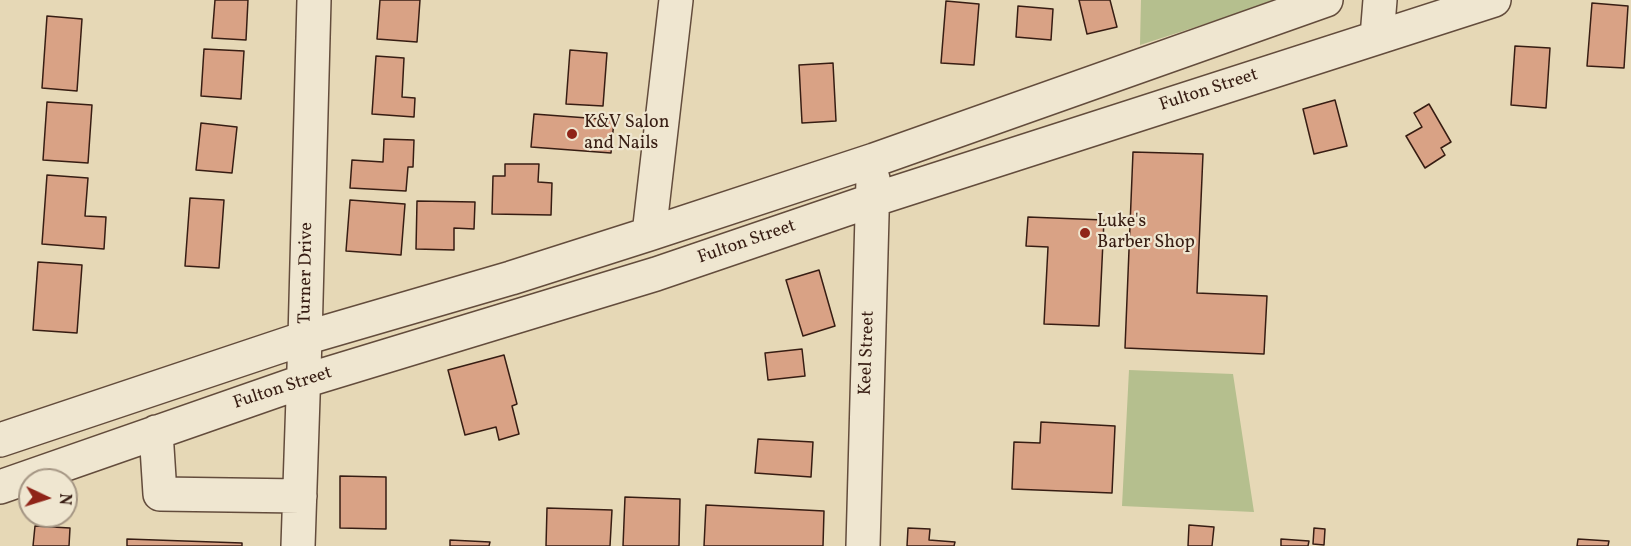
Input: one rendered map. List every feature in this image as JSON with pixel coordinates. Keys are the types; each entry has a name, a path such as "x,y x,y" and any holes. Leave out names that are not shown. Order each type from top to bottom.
{"street":[{"name":"Turner Drive","path":"298,546 314,0"},
{"path":"649,234 676,0"},
{"path":"0,440 305,338 511,278 874,160 1326,0"},
{"path":"1377,37 1380,0"},
{"name":"Fulton Street","path":"0,487 304,381 656,274 873,200 1494,0"},
{"name":"Keel Street","path":"863,546 874,160"},
{"path":"156,432 160,494 300,496"}],"green space":[{"path":"1141,0 1279,0 1140,45"},
{"path":"1129,370 1233,374 1254,512 1122,506"}],"building":[{"path":"215,0 248,0 246,40 212,38"},
{"path":"380,0 420,0 417,42 377,39"},
{"path":"1079,0 1110,0 1117,27 1087,34"},
{"path":"946,1 979,4 974,65 941,63"},
{"path":"1592,3 1628,6 1624,68 1587,66"},
{"path":"1018,6 1053,9 1051,40 1016,37"},
{"path":"47,16 82,19 77,91 42,88"},
{"path":"1515,46 1550,48 1546,108 1511,105"},
{"path":"204,49 244,51 241,99 201,96"},
{"path":"570,50 607,53 603,106 566,104"},
{"path":"376,56 404,58 402,97 415,98 414,117 372,114"},
{"path":"833,63 836,121 802,123 799,65"},
{"path":"1335,100 1347,146 1314,154 1303,109"},
{"path":"47,102 92,105 88,163 43,160"},
{"path":"1429,104 1451,142 1441,148 1445,155 1425,168 1406,136 1422,127 1414,113"},
{"name":"K&V Salon and Nails","path":"534,114 614,120 611,153 531,147"},
{"path":"201,123 237,127 232,173 196,170"},
{"path":"384,139 414,140 413,167 408,167 406,191 350,188 352,160 383,162"},
{"path":"1133,152 1203,154 1197,293 1267,296 1264,354 1125,348"},
{"path":"505,164 539,164 538,182 552,183 551,215 492,214 493,176 505,176"},
{"path":"47,175 88,178 85,216 106,217 104,249 42,244"},
{"path":"190,198 224,200 219,268 185,266"},
{"path":"350,200 405,204 401,255 346,251"},
{"path":"417,201 475,202 474,229 454,228 454,250 416,249"},
{"path":"1028,217 1104,220 1099,326 1044,324 1048,247 1026,246"},
{"path":"38,262 82,265 77,333 33,330"},
{"path":"819,270 835,326 803,336 786,280"},
{"path":"802,349 805,376 768,380 765,353"},
{"path":"504,355 517,404 512,406 519,434 499,440 496,427 465,435 448,370"},
{"path":"1041,422 1115,426 1112,493 1012,489 1014,442 1040,443"},
{"path":"758,439 813,442 811,477 755,473"},
{"path":"340,476 386,477 386,529 340,528"},
{"path":"625,497 680,499 679,546 623,546"},
{"path":"706,505 824,511 823,546 704,546"},
{"path":"547,508 612,510 610,546 546,546"},
{"path":"1189,525 1214,527 1212,546 1188,546"},
{"path":"35,528 70,528 69,546 33,546"},
{"path":"908,528 930,529 929,540 955,542 954,546 907,546"},
{"path":"1314,528 1325,529 1324,545 1313,544"},
{"path":"127,539 242,543 242,546 127,546"},
{"path":"1281,539 1309,541 1308,546 1281,546"},
{"path":"1578,539 1609,541 1608,546 1577,546"},
{"path":"450,540 490,542 489,546 450,546"}],"place":[{"name":"K&V Salon and Nails","path":"572,134"},
{"name":"Luke's Barber Shop","path":"1085,233"}]}
